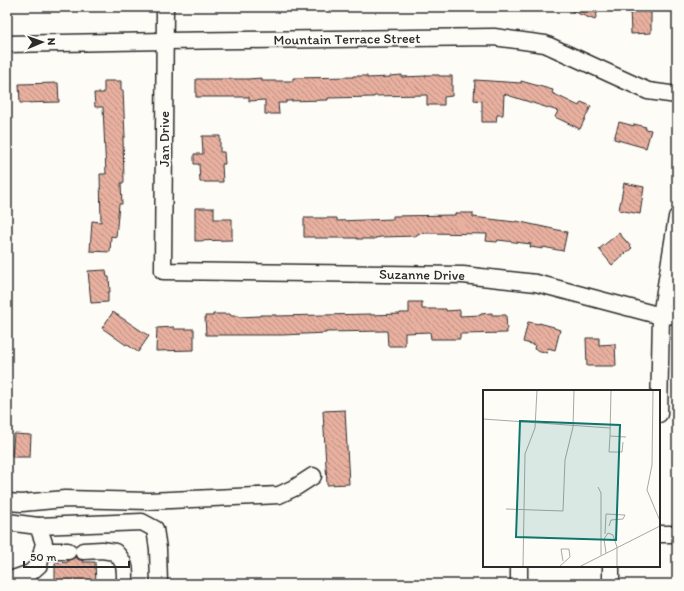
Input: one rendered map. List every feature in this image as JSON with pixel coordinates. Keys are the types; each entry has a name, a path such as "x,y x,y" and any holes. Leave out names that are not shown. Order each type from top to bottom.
{"street":[{"name":"Jan Drive","path":"163,271 165,7"},
{"name":"Mountain Terrace Street","path":"7,44 165,40 494,37 545,44 648,91 677,95"},
{"path":"660,404 677,217"},
{"name":"Suzanne Drive","path":"163,271 463,275 536,283 669,316"},
{"path":"7,502 22,503 65,500 149,501 279,496 313,476"},
{"path":"7,522 38,526 142,522 155,529 158,548 159,584"},
{"path":"7,581 30,573 39,565 44,543 38,526"},
{"path":"42,551 102,550 115,552 122,559 125,570 125,584"},
{"path":"519,567 519,584"},
{"path":"611,567 611,584"}],"building":[{"path":"564,7 599,7 595,20"},
{"path":"630,8 651,8 651,33 631,34"},
{"path":"402,75 402,77 426,75 452,76 452,96 444,97 444,105 427,105 427,95 374,96 328,98 328,100 286,101 286,103 278,103 279,114 265,114 265,100 249,101 249,97 196,97 196,79 262,78 262,81 293,81 293,78 367,76 367,78"},
{"path":"475,80 521,83 521,81 553,90 552,93 579,106 581,102 591,106 580,129 555,117 558,111 504,94 503,115 497,115 496,122 482,122 482,101 474,100"},
{"path":"104,81 121,81 121,90 123,90 125,137 123,137 124,183 121,183 122,204 119,204 116,237 111,236 110,252 90,251 92,221 101,222 100,174 106,174 103,107 95,107 94,93 104,93"},
{"path":"58,83 59,102 20,103 19,84"},
{"path":"619,122 634,126 634,124 646,127 645,129 651,130 646,148 614,139"},
{"path":"202,136 220,136 220,152 224,152 225,164 222,164 223,182 200,182 199,164 194,164 194,154 203,154"},
{"path":"624,183 644,187 640,214 619,210"},
{"path":"195,208 214,208 214,219 232,219 232,240 195,241"},
{"path":"455,213 473,213 473,217 516,221 567,232 563,251 543,247 543,249 530,247 531,244 498,240 497,242 486,241 487,234 426,233 417,234 417,236 381,237 375,239 304,237 304,218 337,218 337,221 393,219 393,216 455,215"},
{"path":"619,233 632,248 612,265 599,249"},
{"path":"106,270 107,277 109,277 110,292 108,292 108,302 91,303 88,271"},
{"path":"409,302 422,302 422,309 446,309 446,311 460,310 460,316 492,313 492,315 506,315 507,333 460,334 460,339 431,339 430,332 405,333 405,346 388,346 387,331 326,332 283,335 206,335 205,316 213,316 213,314 230,314 231,316 238,317 260,315 400,314 409,313"},
{"path":"113,312 149,336 138,352 102,328"},
{"path":"528,322 539,323 560,330 555,350 548,348 547,353 534,349 535,345 523,342"},
{"path":"174,327 174,329 194,329 194,350 156,351 157,328"},
{"path":"586,338 599,338 599,345 615,344 616,366 587,366"},
{"path":"345,410 349,484 327,485 323,411"},
{"path":"14,434 31,435 30,457 12,457"},
{"path":"75,557 79,560 83,560 83,562 95,562 96,584 55,584 55,563 68,562 68,560"}]}
